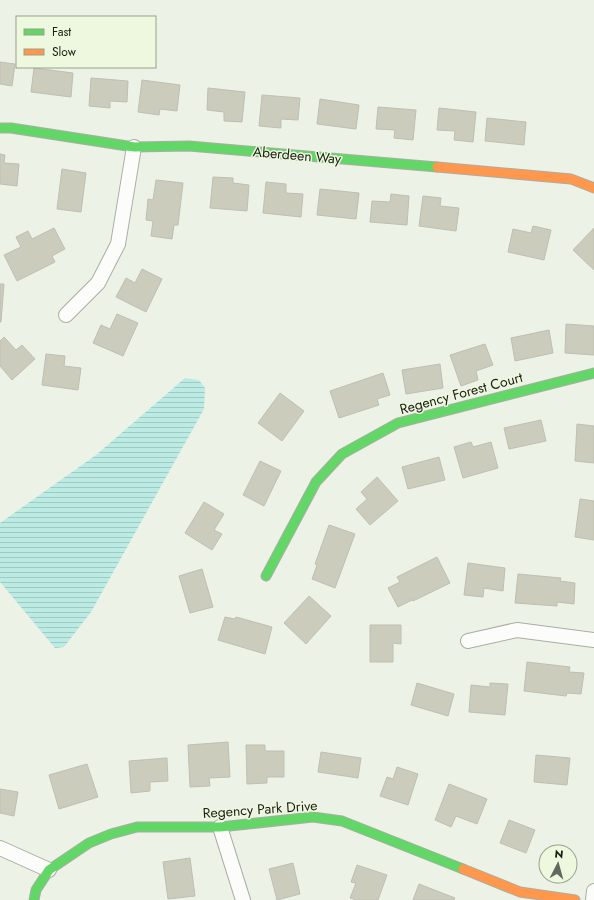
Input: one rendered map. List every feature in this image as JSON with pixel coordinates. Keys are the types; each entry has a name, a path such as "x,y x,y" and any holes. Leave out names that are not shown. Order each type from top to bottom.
{"street":[{"name":"Aberdeen Way","path":"0,128 11,128 134,147 189,146 571,179 594,188"},
{"path":"66,316 98,283 118,244 134,147"},
{"name":"Regency Forest Court","path":"266,576 316,482 342,454 398,423 594,373"},
{"path":"468,641 517,630 594,640"},
{"name":"Regency Park Drive","path":"34,900 36,890 49,870 89,843 111,834 137,828 220,827 313,817 342,821 520,892 575,900"},
{"path":"220,827 243,900"},
{"path":"0,848 49,870"},
{"path":"593,900 594,891"}],"water":[{"path":"185,378 199,380 205,388 204,409 91,612 64,647 55,648 0,582 0,523 96,455"}],"building":[{"path":"0,62 15,64 12,86 0,84"},
{"path":"34,68 73,73 71,97 31,92"},
{"path":"91,78 128,81 127,102 110,101 110,108 89,106"},
{"path":"142,80 180,85 177,111 160,109 159,115 138,112"},
{"path":"208,88 245,92 242,122 224,121 224,112 207,110"},
{"path":"262,95 300,98 298,120 281,119 281,128 259,126"},
{"path":"320,99 359,105 356,129 317,124"},
{"path":"378,107 416,110 413,140 394,138 395,130 376,129"},
{"path":"439,108 476,112 473,142 454,140 455,131 437,130"},
{"path":"487,118 526,122 524,145 485,141"},
{"path":"0,154 5,155 4,163 19,164 17,186 0,184"},
{"path":"62,169 86,173 81,212 57,209"},
{"path":"213,177 233,178 233,183 249,185 247,211 210,208"},
{"path":"156,180 183,183 178,225 174,225 172,239 151,236 153,221 146,220 148,199 153,200"},
{"path":"266,182 286,184 286,193 303,194 301,217 263,213"},
{"path":"320,189 359,193 356,219 317,215"},
{"path":"391,194 409,196 407,225 370,222 372,201 390,202"},
{"path":"423,196 441,198 440,206 459,208 456,231 419,226"},
{"path":"533,226 551,230 544,260 508,252 513,229 531,233"},
{"path":"54,228 65,249 52,256 55,262 17,281 4,255 21,247 16,237 28,231 32,239"},
{"path":"594,228 594,270 573,250"},
{"path":"142,269 162,279 146,312 116,297 126,278 135,283"},
{"path":"0,284 4,284 1,322 0,322"},
{"path":"117,314 138,323 123,356 93,343 101,325 110,329"},
{"path":"566,324 594,326 594,355 565,353"},
{"path":"549,330 553,353 515,361 511,338"},
{"path":"4,337 16,350 22,345 35,359 12,380 0,366 0,341"},
{"path":"485,344 493,365 476,371 478,380 461,386 450,355"},
{"path":"46,354 65,356 64,366 81,368 78,390 42,385"},
{"path":"440,364 443,388 406,394 402,370"},
{"path":"383,373 390,395 377,399 379,405 339,418 330,391"},
{"path":"280,393 304,411 282,441 258,423"},
{"path":"541,420 546,441 509,449 504,428"},
{"path":"577,424 594,426 594,463 575,461"},
{"path":"471,442 473,447 491,442 498,468 463,478 454,447"},
{"path":"439,457 445,480 408,489 402,467"},
{"path":"260,461 281,471 264,506 243,495"},
{"path":"377,477 398,501 370,525 356,509 367,499 361,492"},
{"path":"580,499 594,501 594,540 575,537"},
{"path":"204,502 224,514 214,530 222,534 212,550 185,533"},
{"path":"329,525 355,534 335,588 312,579 317,565 315,564"},
{"path":"437,557 450,583 398,607 388,588 400,582 397,577"},
{"path":"468,563 505,568 503,591 484,588 483,597 464,595"},
{"path":"202,569 213,607 190,613 179,576"},
{"path":"518,574 561,578 560,581 575,583 574,604 557,602 557,606 515,603"},
{"path":"309,596 331,616 306,644 284,623"},
{"path":"225,617 235,619 236,617 272,627 265,654 218,640"},
{"path":"370,625 401,625 401,644 393,643 393,662 370,662"},
{"path":"527,662 570,667 569,672 584,673 581,694 567,693 566,696 524,691"},
{"path":"417,683 454,694 448,716 411,705"},
{"path":"490,683 508,684 505,715 469,712 471,685 490,687"},
{"path":"228,742 230,777 209,778 210,786 190,787 188,745"},
{"path":"246,745 265,745 265,751 284,751 284,777 267,777 267,783 247,784"},
{"path":"321,752 361,758 358,778 318,772"},
{"path":"536,755 570,758 567,785 534,782"},
{"path":"167,758 168,781 150,782 150,791 131,793 129,761"},
{"path":"87,764 98,797 59,809 49,775"},
{"path":"397,767 418,774 408,805 380,796 387,777 393,779"},
{"path":"449,784 487,799 477,824 456,816 451,827 435,820"},
{"path":"0,789 18,792 14,816 0,813"},
{"path":"509,820 535,830 526,853 500,843"},
{"path":"190,858 195,896 168,899 163,862"},
{"path":"293,863 300,894 277,900 269,869"},
{"path":"357,865 387,875 378,900 357,900 350,898 356,883 351,882"},
{"path":"419,884 455,898 454,900 413,900"}],"traffic: fast":[{"path":"0,128 11,128 134,147 189,146 437,167"},
{"path":"266,576 316,482 342,454 398,423 594,373"},
{"path":"34,900 36,890 49,870 89,843 111,834 137,827 220,827 313,817 342,821 463,869"}],"traffic: slow":[{"path":"437,167 571,179 594,188"},
{"path":"463,869 520,892 575,900"}]}
